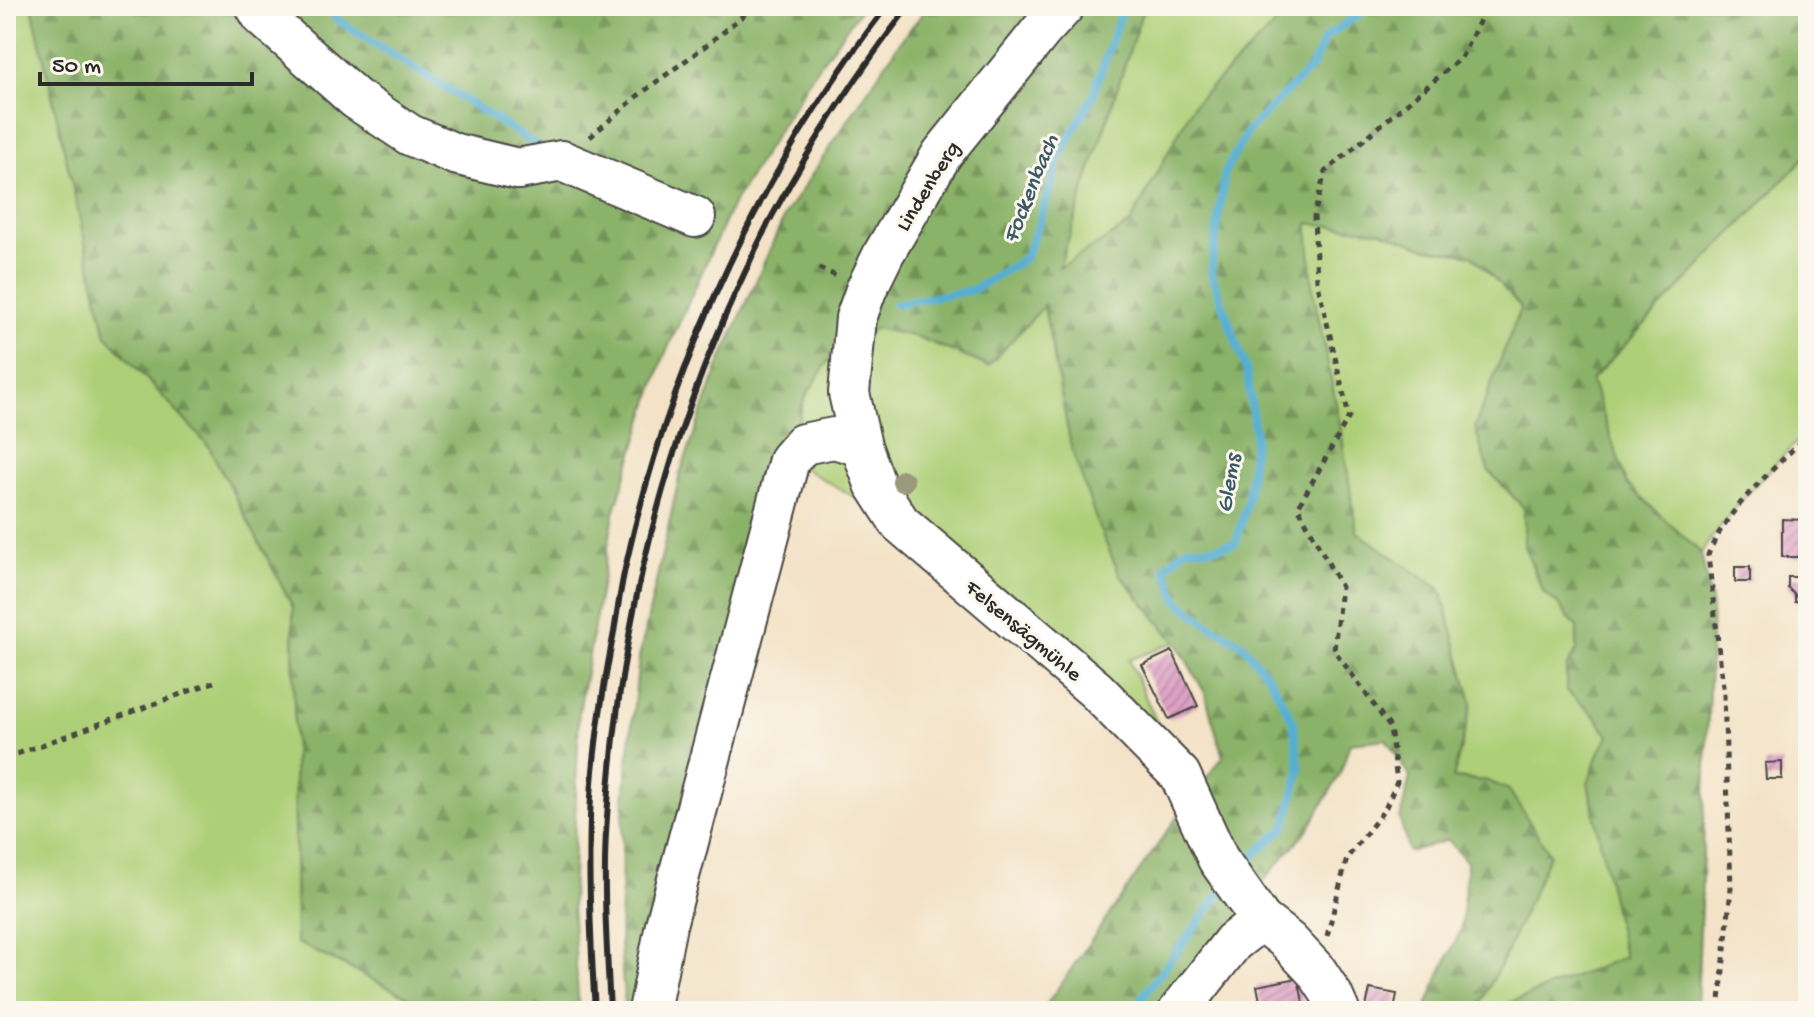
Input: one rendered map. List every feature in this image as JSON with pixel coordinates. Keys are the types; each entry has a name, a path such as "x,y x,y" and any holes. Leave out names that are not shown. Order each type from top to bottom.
{"lane":[{"path":"256,6 262,16 356,99 410,135 455,154 518,169 562,161 695,217"},
{"name":"Lindenberg","path":"849,393 856,318 884,253 942,154 1064,6"},
{"name":"Felsensägmühle","path":"849,393 861,446 875,484 900,523 1096,690 1180,775 1218,859 1261,920 1288,941 1317,972 1339,1011"},
{"path":"649,1011 666,925 789,460 803,444 834,438 861,446"},
{"path":"1179,1011 1233,942 1261,920"}],"path":[{"path":"562,161 640,94 755,6"},
{"path":"1317,972 1347,858 1385,809 1397,782 1390,727 1334,650 1341,587 1298,507 1349,417 1317,280 1314,216 1325,172 1461,58 1487,6"},
{"path":"1719,1011 1731,888 1724,695 1708,555 1716,535 1749,495 1808,434"},
{"path":"1801,442 1808,448"},
{"path":"6,758 214,682"}],"green space":[{"path":"6,6 32,6 106,335 208,445 293,607 296,942 437,1011 6,1011"},
{"path":"32,6 863,6 815,71 731,207 663,359 614,513 579,712 572,903 579,1011 437,1011 296,942 293,607 208,445 106,335"},
{"path":"929,6 1144,6 1059,268 1130,224 1194,104 1294,6 1808,6 1808,154 1591,380 1627,484 1701,553 1712,607 1697,1011 1505,1011 1505,1005 1624,957 1588,783 1609,736 1597,718 1566,690 1566,668 1577,650 1577,627 1544,593 1524,546 1524,508 1488,470 1475,427 1521,307 1472,255 1426,248 1381,231 1308,223 1313,291 1339,419 1357,532 1441,590 1472,703 1453,778 1488,781 1509,790 1550,854 1477,1011 1425,1011 1461,930 1467,862 1448,840 1409,852 1400,819 1410,777 1386,739 1350,743 1340,774 1309,828 1260,885 1179,1011 1042,1011 1191,797 1223,757 1205,693 1176,642 1119,573 1098,525 1071,446 1044,306 988,366 918,337 875,328 853,345 833,353 804,399 643,1011 625,1011 620,944 623,808 639,658 680,474 719,365 785,215 904,36"},
{"path":"1144,6 1294,6 1194,104 1130,224 1058,269"},
{"path":"1808,154 1808,430 1739,504 1701,553 1627,484 1591,380"},
{"path":"1307,223 1381,231 1426,248 1472,255 1521,306 1475,427 1488,470 1524,508 1524,546 1544,593 1577,627 1577,650 1566,668 1566,690 1597,718 1609,736 1600,751 1589,783 1625,958 1506,1004 1505,1011 1477,1011 1506,953 1488,781 1453,778 1472,703 1441,590 1357,532 1339,419 1313,291"},
{"path":"1044,305 1071,446 1098,525 1119,573 1176,642 1129,660 1180,775 900,523 789,460 804,399 833,353 875,328 918,337 988,366"}],"building":[{"path":"1805,502 1808,502 1808,557 1782,557 1782,519 1805,520"},
{"path":"1735,567 1750,567 1750,582 1735,582"},
{"path":"1788,577 1808,577 1808,616 1803,616 1802,602 1795,602 1795,595 1788,588"},
{"path":"1172,651 1198,706 1169,719 1142,665"},
{"path":"1782,762 1782,779 1766,779 1765,763"},
{"path":"1298,978 1305,1011 1262,1011 1257,986"},
{"path":"1370,989 1397,994 1394,1011 1365,1011"}],"waterway":[{"name":"Fockenbach","path":"328,6 336,19 541,148"},
{"name":"Fockenbach","path":"896,304 973,290 1025,258 1059,158 1092,98 1125,6"},
{"name":"Glems","path":"1238,870 1285,827 1300,771 1293,721 1271,680 1242,644 1178,601 1165,568 1186,548 1212,548 1236,543 1248,499 1255,434 1247,372 1211,272 1225,172 1248,131 1312,67 1325,38 1371,6"},
{"name":"Glems","path":"1132,1011 1225,887"}],"railway":[{"path":"595,1011 589,866 593,771 621,587 646,486 669,412 727,269 800,133 887,6"},
{"path":"610,1011 605,866 613,748 633,611 666,479 711,349 766,227 806,156 909,6"}]}
